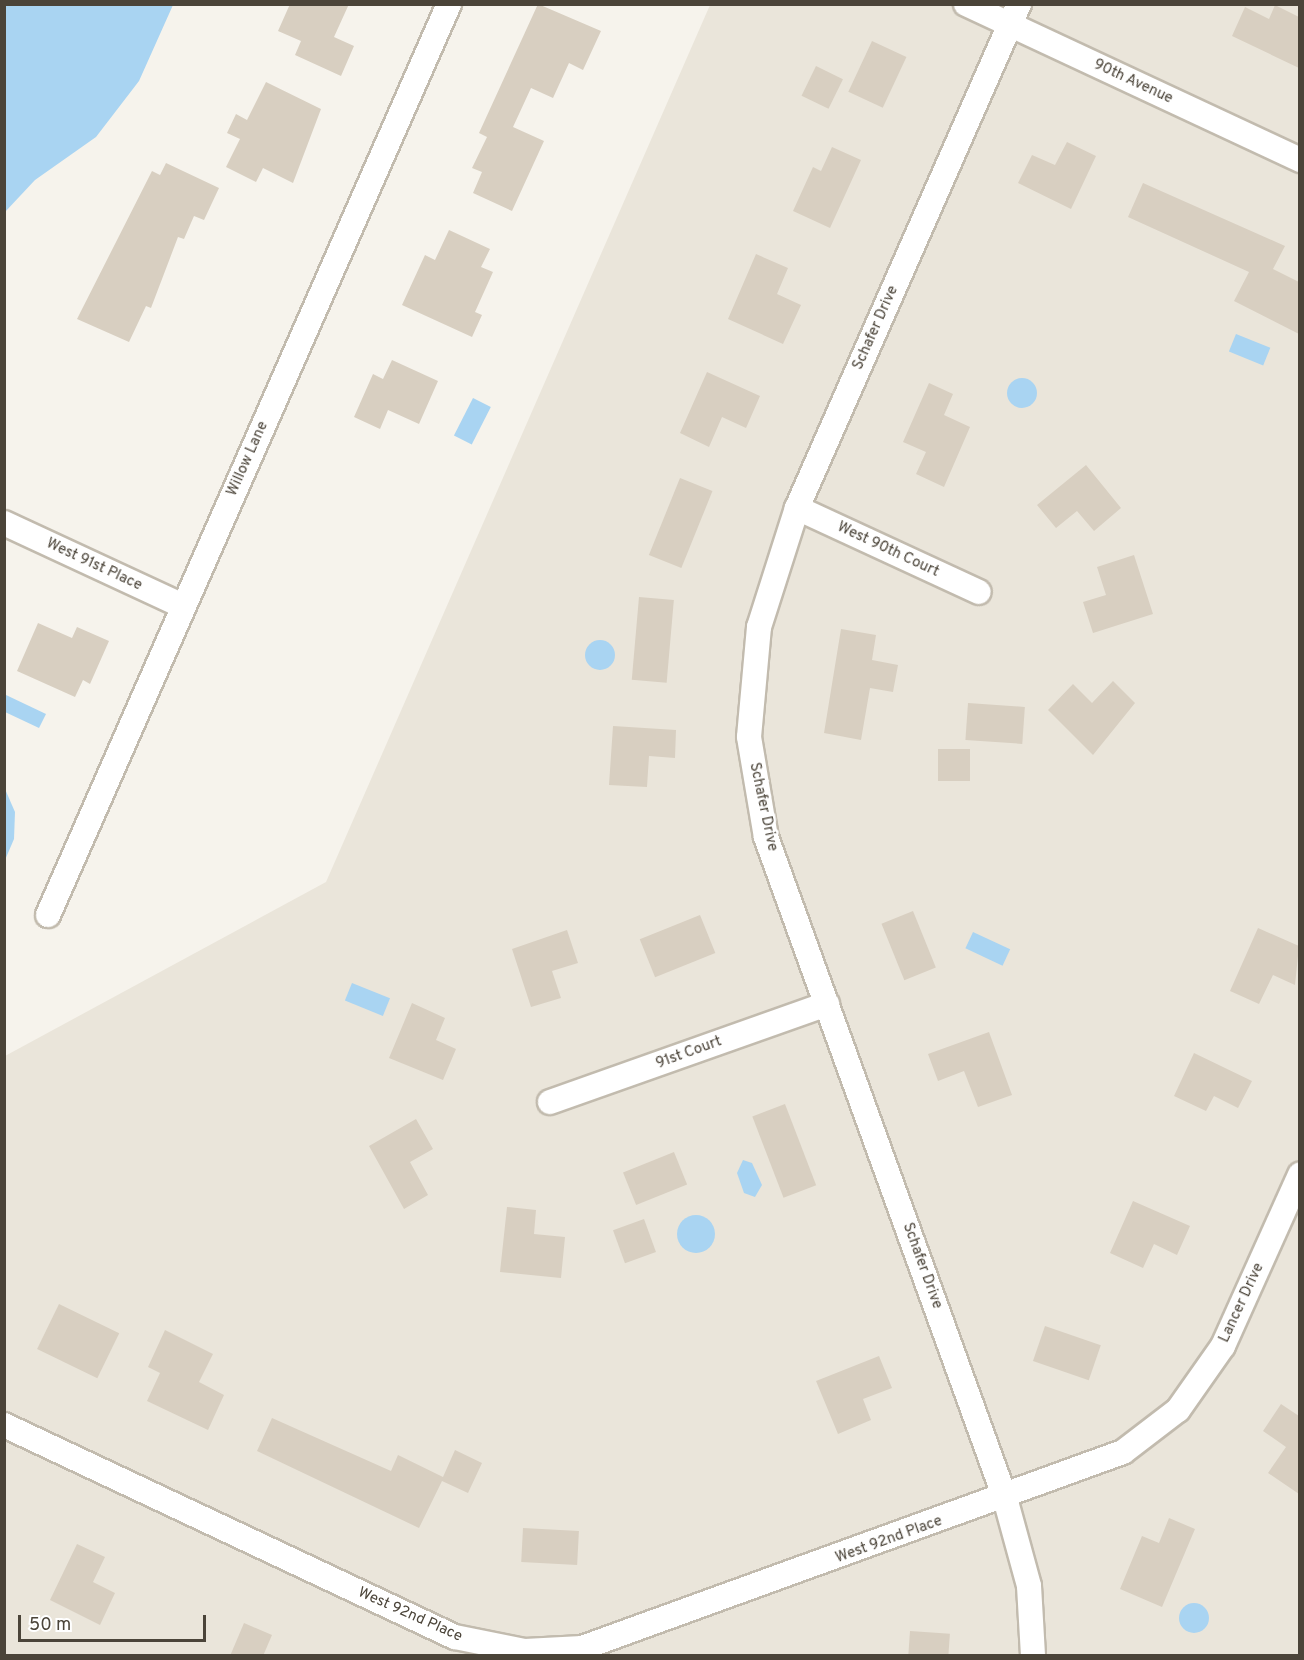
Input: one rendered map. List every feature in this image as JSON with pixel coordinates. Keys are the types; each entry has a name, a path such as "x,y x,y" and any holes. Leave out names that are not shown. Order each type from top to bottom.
{"street":[{"name":"Willow Lane","path":"48,915 449,4"},
{"name":"90th Avenue","path":"966,4 1014,14 1299,160"},
{"name":"Schafer Drive","path":"1014,14 797,507 759,627 749,737 766,837 1005,1498 1029,1586 1033,1656"},
{"name":"West 90th Court","path":"797,507 979,592"},
{"name":"West 91st Place","path":"4,523 183,606"},
{"name":"91st Court","path":"550,1102 827,1004"},
{"name":"Lancer Drive","path":"1005,1498 1124,1452 1178,1410 1223,1346 1299,1175"},
{"name":"West 92nd Place","path":"4,1425 454,1637 525,1651 582,1648 636,1632 1005,1498"}],"shaded area":[{"path":"710,5 1299,5 1299,1655 5,1656 5,1056 326,882"}],"water":[{"path":"5,4 173,5 139,81 96,137 35,180 5,212"},
{"path":"1236,334 1270,348 1263,365 1229,352"},
{"path":"1022,378 1032,383 1037,393 1032,403 1022,408 1012,403 1007,393 1012,383"},
{"path":"473,398 491,407 472,445 454,435"},
{"path":"600,640 606,641 614,649 614,661 606,669 600,670 594,669 586,661 585,655 586,649 594,641"},
{"path":"6,695 46,714 39,728 5,712"},
{"path":"5,789 15,812 14,839 5,860"},
{"path":"973,932 1010,949 1003,966 965,948"},
{"path":"352,983 390,998 383,1016 345,1001"},
{"path":"743,1160 752,1163 762,1185 755,1197 744,1193 737,1173"},
{"path":"696,1215 703,1216 709,1221 714,1227 714,1241 709,1247 703,1252 696,1253 689,1252 683,1247 678,1241 677,1234 678,1227 683,1221 689,1216"},
{"path":"1194,1603 1205,1607 1209,1618 1205,1629 1194,1633 1183,1629 1179,1618 1183,1607"}],"building":[{"path":"290,4 349,4 334,37 354,46 341,76 295,55 301,41 278,31"},
{"path":"538,4 601,31 583,70 569,63 553,98 531,88 513,127 544,141 512,211 473,193 482,172 472,168 487,137 479,133"},
{"path":"1275,5 1299,17 1299,68 1232,36 1245,7 1269,19"},
{"path":"872,41 906,57 883,108 848,92"},
{"path":"816,66 843,79 828,109 802,96"},
{"path":"266,82 321,109 293,183 263,168 256,182 226,167 240,139 227,133 236,114 247,120"},
{"path":"1067,142 1096,156 1071,209 1018,183 1032,155 1055,165"},
{"path":"832,147 861,160 830,228 793,211 813,167 821,171"},
{"path":"166,163 219,188 204,220 194,216 184,239 178,237 151,308 146,306 129,342 77,319 152,171 160,175"},
{"path":"1143,183 1285,246 1273,269 1299,282 1299,334 1234,301 1249,272 1128,217"},
{"path":"449,230 490,249 481,267 493,272 475,312 482,315 472,337 402,305 425,255 435,260"},
{"path":"756,254 788,268 777,294 801,305 783,344 728,319"},
{"path":"392,360 438,381 419,424 388,410 380,429 354,417 373,374 383,379"},
{"path":"707,372 760,396 746,428 722,417 709,447 680,433"},
{"path":"929,383 953,394 944,415 970,427 944,487 916,474 926,452 903,442"},
{"path":"1086,465 1121,508 1094,531 1077,511 1056,528 1037,505"},
{"path":"680,478 712,491 681,568 649,555"},
{"path":"1134,555 1153,614 1093,633 1083,602 1106,595 1097,567"},
{"path":"639,597 674,600 667,683 632,680"},
{"path":"38,623 72,638 77,627 109,641 90,684 83,680 75,697 17,671"},
{"path":"841,629 876,635 872,660 898,665 893,692 870,688 861,740 824,733"},
{"path":"1113,681 1135,703 1093,755 1048,710 1073,684 1092,703"},
{"path":"968,703 1025,707 1022,744 965,740"},
{"path":"613,726 676,730 675,758 649,756 647,787 609,785"},
{"path":"938,749 970,749 970,781 938,781"},
{"path":"913,911 936,968 904,980 881,924"},
{"path":"700,915 715,953 655,977 640,939"},
{"path":"1258,928 1299,946 1295,985 1273,975 1259,1004 1230,991"},
{"path":"567,930 578,963 552,971 561,998 531,1007 512,949"},
{"path":"412,1003 445,1018 436,1040 456,1049 443,1080 389,1058"},
{"path":"989,1032 1012,1095 978,1107 964,1071 938,1081 928,1054"},
{"path":"1194,1053 1252,1081 1238,1108 1214,1096 1206,1111 1174,1096"},
{"path":"785,1104 816,1185 784,1198 752,1117"},
{"path":"416,1119 433,1149 410,1162 428,1195 404,1209 369,1146"},
{"path":"674,1152 687,1184 636,1205 623,1173"},
{"path":"1133,1201 1190,1226 1177,1255 1154,1244 1143,1268 1110,1253"},
{"path":"507,1207 536,1210 534,1234 565,1237 561,1278 500,1272"},
{"path":"644,1219 656,1252 625,1263 613,1230"},
{"path":"59,1304 119,1333 97,1378 37,1349"},
{"path":"1045,1326 1101,1345 1089,1380 1033,1361"},
{"path":"165,1330 213,1354 199,1382 224,1395 208,1430 147,1401 160,1373 148,1367"},
{"path":"879,1356 892,1388 863,1399 871,1420 838,1434 816,1381"},
{"path":"1281,1404 1299,1416 1299,1494 1268,1473 1286,1447 1263,1431"},
{"path":"272,1418 391,1471 398,1455 443,1477 455,1450 482,1463 468,1493 442,1481 419,1528 257,1451"},
{"path":"1169,1518 1195,1529 1162,1607 1120,1589 1142,1536 1159,1543"},
{"path":"523,1528 579,1531 577,1565 521,1562"},
{"path":"77,1544 105,1557 93,1582 115,1593 100,1625 50,1600"},
{"path":"244,1623 272,1635 263,1656 230,1656"},
{"path":"910,1631 950,1634 948,1656 908,1656"}]}
